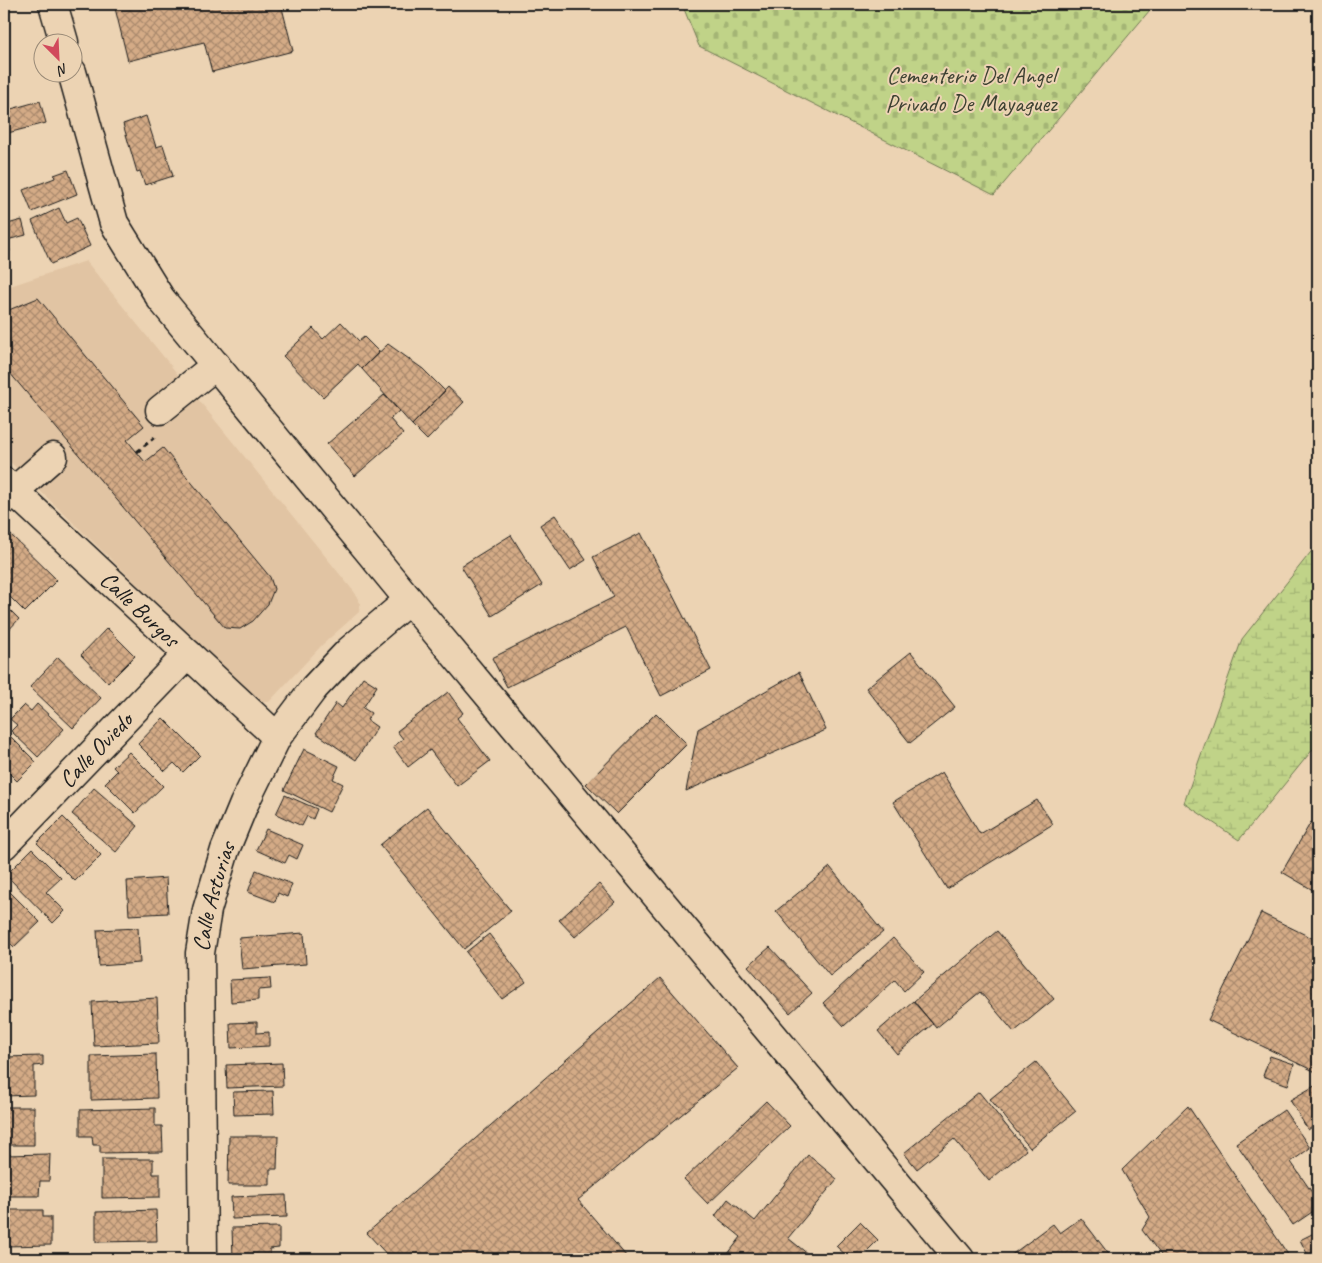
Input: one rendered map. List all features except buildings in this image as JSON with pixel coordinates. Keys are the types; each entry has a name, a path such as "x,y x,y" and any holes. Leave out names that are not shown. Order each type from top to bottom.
{"main road":[{"path":"53,4 61,32"},
{"path":"75,82 114,223 161,300 960,1259"},
{"path":"160,410 216,365"},
{"path":"7,491 53,457"},
{"name":"Calle Burgos","path":"7,491 277,737"},
{"name":"Calle Asturias","path":"203,1259 200,953 207,910 225,850 244,804 277,737 314,688 349,651 409,600"},
{"name":"Calle Oviedo","path":"4,845 188,654"}],"shaded area":[{"path":"86,261 355,593 360,603 359,612 322,645 269,702 259,702 4,456 4,288"}],"green space":[{"name":"Cementerio Del Angel Privado De Mayaguez","path":"682,4 1155,4 994,195 699,46"},
{"path":"1318,543 1318,743 1239,840 1184,803 1242,639"}]}
